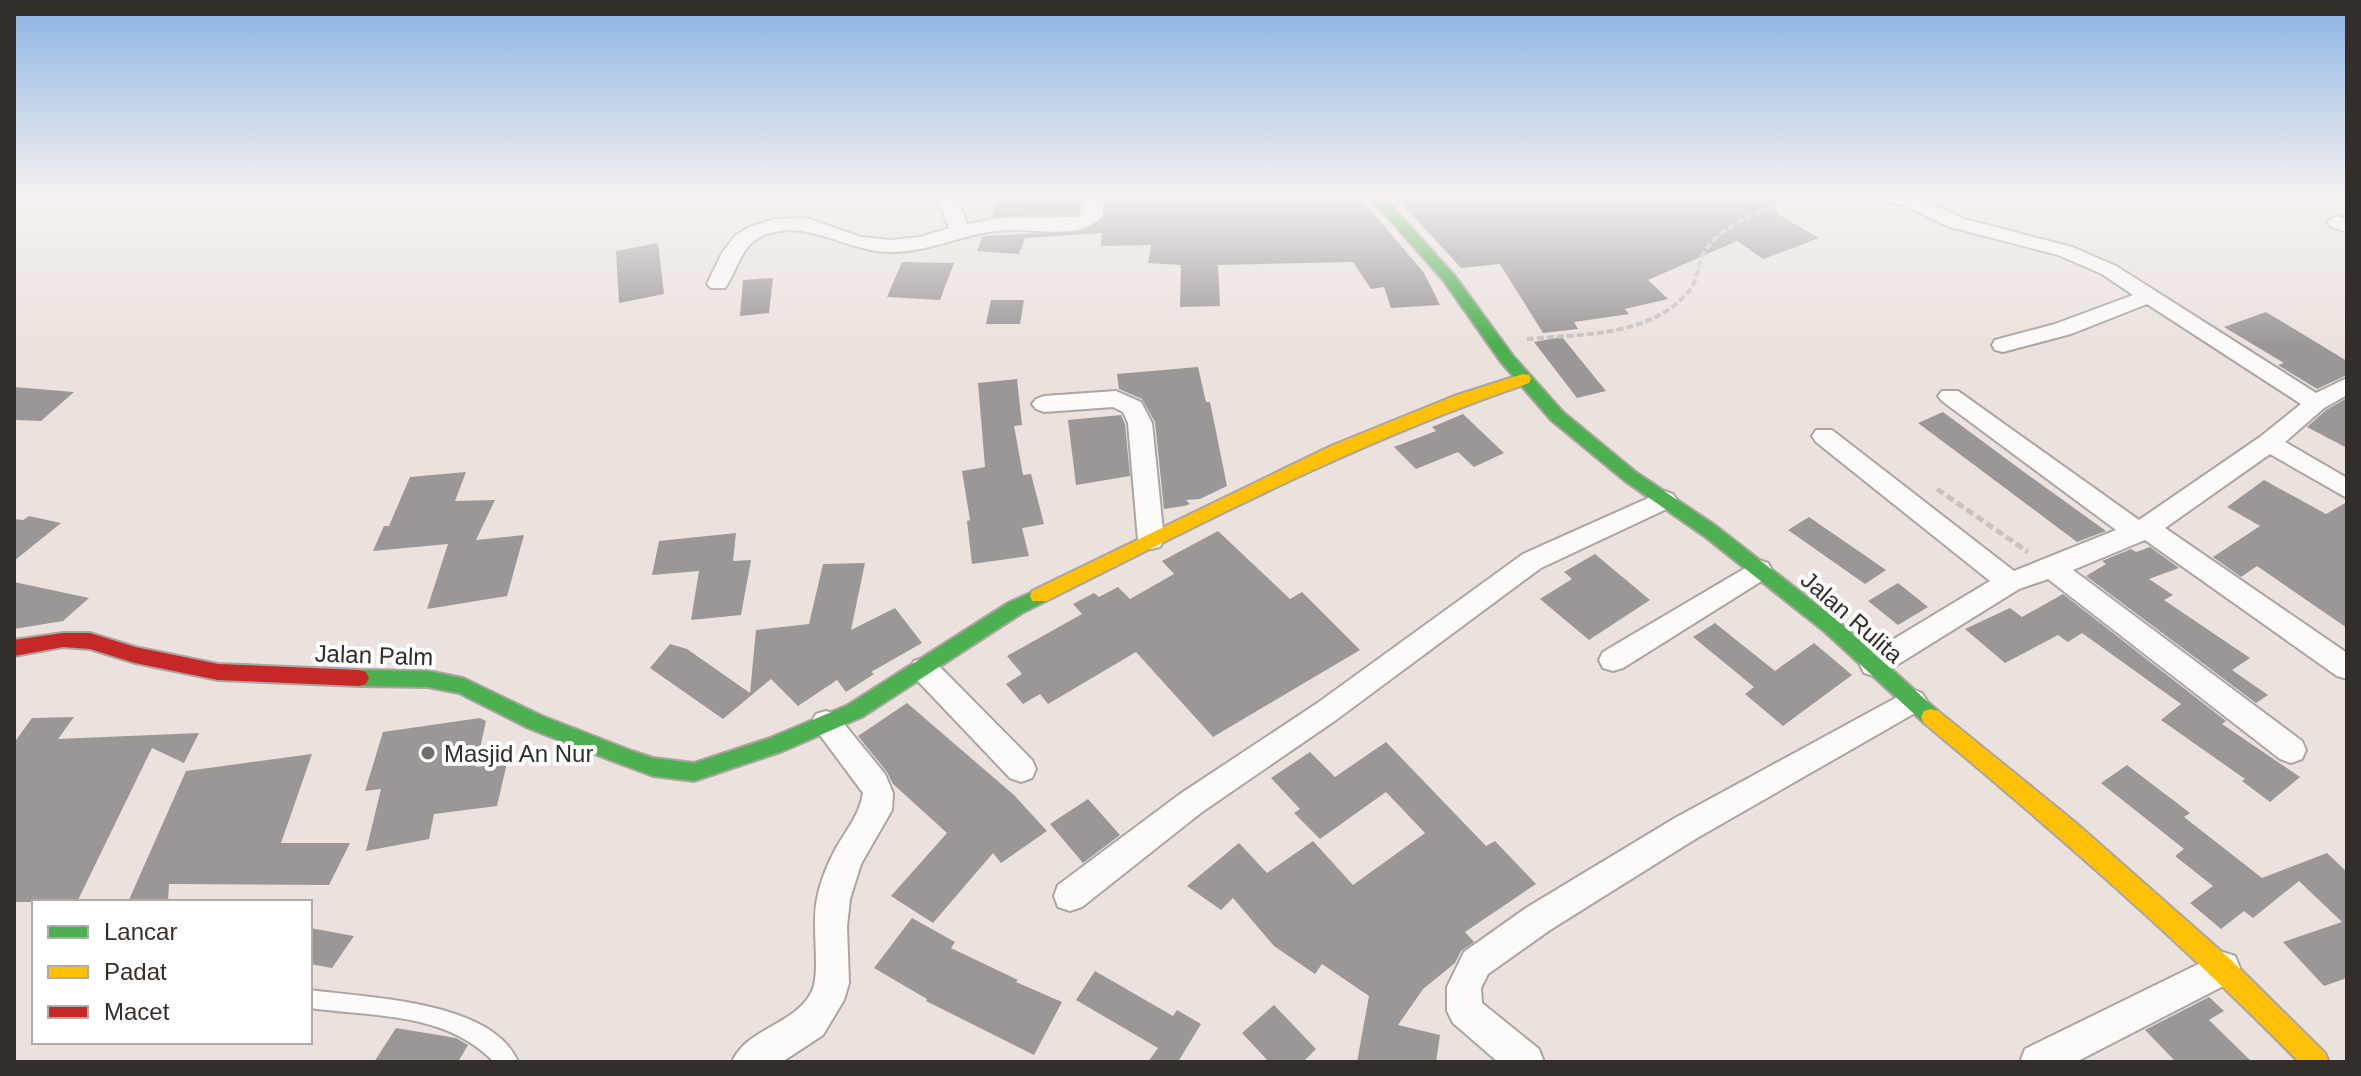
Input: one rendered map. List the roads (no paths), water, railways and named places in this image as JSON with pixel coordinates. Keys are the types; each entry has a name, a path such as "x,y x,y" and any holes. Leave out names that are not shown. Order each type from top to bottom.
{"street":[{"path":"718,284 735,245"},
{"name":"Jalan Rulita","path":"1420,245 1449,278 1523,379 1557,416 1586,442 1710,531 1832,627 1912,701 2068,830 2223,968 2316,1062"},
{"path":"2043,245 2109,270 2316,403"},
{"path":"2003,345 2063,329 2151,295"},
{"name":"Jalan Palm","path":"14,648 63,640 90,641 135,655 218,672 428,679 463,686 535,722 653,767 694,772 718,766 855,711 924,669 970,634 1015,608 1349,445 1465,397 1523,379"},
{"path":"1874,665 2010,582 2142,531 2269,443 2316,403 2347,385"},
{"path":"1950,396 2142,531 2347,668"},
{"path":"1044,404 1116,399 1133,407 1140,423 1151,540"},
{"path":"1824,436 2010,582"},
{"path":"2269,443 2347,489"},
{"path":"1070,896 1202,795 1326,712 1532,561 1664,500"},
{"path":"2052,568 2291,750"},
{"path":"1613,660 1759,570"},
{"path":"924,669 1021,769"},
{"path":"1526,1062 1465,1011 1464,987 1476,963 1592,884 1912,701"},
{"path":"750,1062 810,1023 827,1000 832,983 830,926 833,899 847,859 876,810 878,793 874,783 826,723"},
{"path":"2038,1062 2223,968"}],"lane":[{"path":"312,999 440,1016 479,1032 508,1062"}],"place":[{"name":"Masjid An Nur","path":"428,753"}]}
